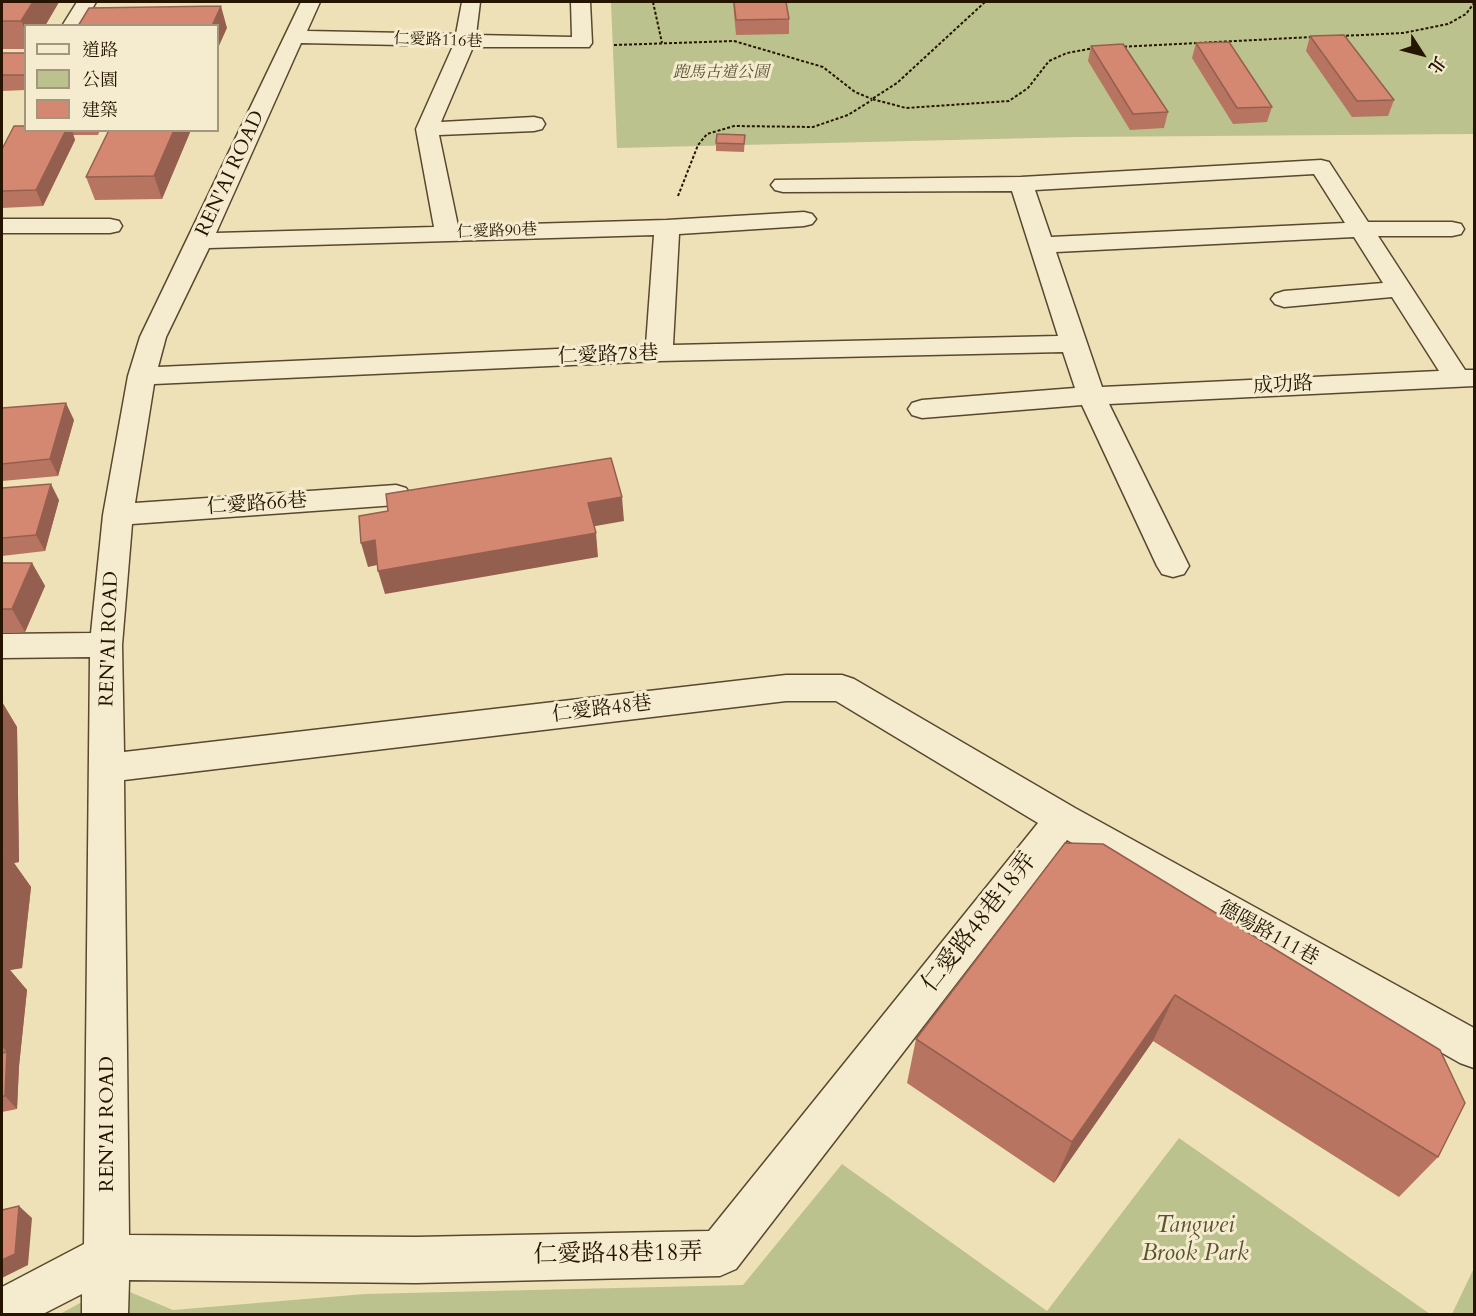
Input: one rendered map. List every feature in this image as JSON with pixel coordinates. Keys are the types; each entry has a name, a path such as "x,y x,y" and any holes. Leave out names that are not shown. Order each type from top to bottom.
{"street":[{"path":"73,24 86,2"},
{"name":"REN'AI ROAD","path":"105,1314 108,768 106,645 118,515 142,376 153,337 200,241 310,2"},
{"path":"448,234 427,129 465,42 471,2"},
{"path":"581,2 582,43"},
{"name":"仁愛路116巷","path":"294,37 582,43"},
{"path":"427,129 534,124"},
{"path":"783,185 1021,184 1321,167 1400,290 1466,378"},
{"path":"1021,184 1091,396 1173,566"},
{"name":"仁愛路90巷","path":"200,241 667,227 804,219"},
{"path":"2,226 110,226"},
{"path":"659,353 667,227"},
{"path":"1041,245 1360,229 1452,229"},
{"path":"1284,299 1400,290"},
{"name":"仁愛路78巷","path":"142,376 659,353 1075,344"},
{"name":"成功路","path":"922,409 1091,396 1466,378"},
{"name":"仁愛路66巷","path":"118,515 396,495"},
{"path":"2,646 106,645"},
{"name":"仁愛路48巷","path":"108,768 786,688 842,688 1062,819"},
{"name":"德陽路111巷","path":"1062,819 1474,1049"},
{"name":"仁愛路48巷18弄","path":"107,1257 416,1260 720,1253 1062,819"},
{"path":"2,1311 107,1257"}],"path":[{"path":"653,2 662,43"},
{"path":"667,227 698,145 707,134 734,126 813,128 848,115 897,83 985,2"},
{"path":"1332,36 1403,33 1448,24 1466,14 1474,3"},
{"path":"1119,46 1320,37"},
{"path":"582,43 734,41 823,67 855,92 906,108 1009,101 1028,88 1049,62 1067,53 1095,48"}],"green space":[{"name":"跑馬古道公園","path":"611,2 1474,2 1474,134 1078,137 617,148"},
{"name":"Tangwei Brook Park","path":"1179,1138 1430,1314 60,1314 113,1285 173,1310 365,1294 743,1285 842,1164 1047,1311"},
{"path":"1474,1268 1474,1314 1452,1314"}],"building":[{"path":"2,2 33,2 21,21 2,21"},
{"path":"734,2 786,2 789,19 736,20"},
{"path":"221,6 213,24 79,24 89,8"},
{"path":"1344,35 1394,100 1357,101 1310,36"},
{"path":"1229,42 1272,107 1237,108 1196,43"},
{"path":"1123,44 1168,112 1133,114 1091,46"},
{"path":"2,53 24,53 24,75 2,75"},
{"path":"14,126 24,126 24,132 65,132 36,190 2,191 2,149"},
{"path":"108,132 173,132 154,176 86,177"},
{"path":"717,134 745,135 744,144 716,143"},
{"path":"66,403 50,459 2,464 2,408"},
{"path":"611,458 622,497 588,503 596,533 378,571 375,540 361,543 359,516 388,511 386,494"},
{"path":"51,484 36,535 2,538 2,488"},
{"path":"2,563 32,563 12,609 2,609"},
{"path":"1065,843 1103,844 1440,1050 1465,1103 1438,1157 1175,995 1072,1142 916,1039"},
{"path":"7,1052 5,1096 2,1096 2,1053"},
{"path":"19,1206 15,1254 2,1260 2,1210"}]}
